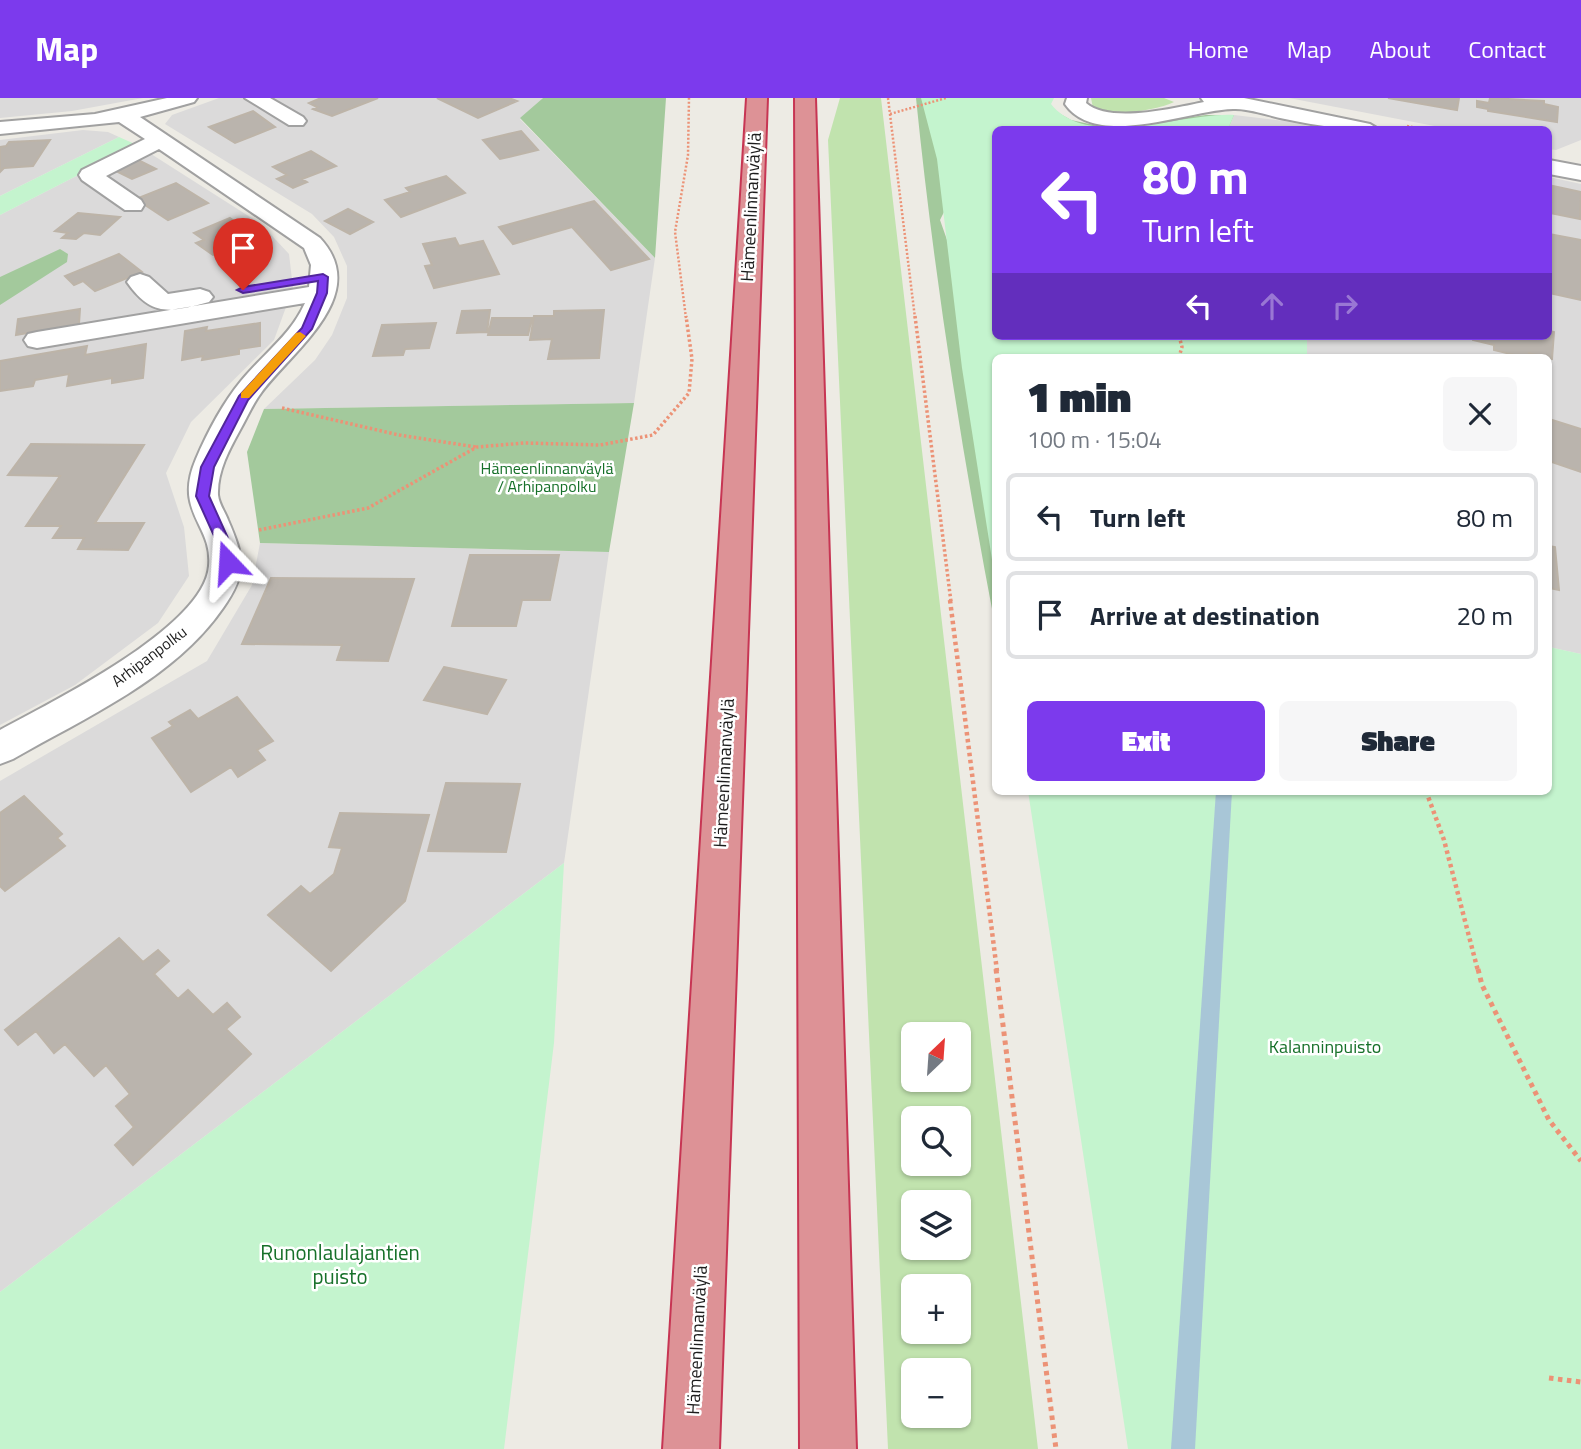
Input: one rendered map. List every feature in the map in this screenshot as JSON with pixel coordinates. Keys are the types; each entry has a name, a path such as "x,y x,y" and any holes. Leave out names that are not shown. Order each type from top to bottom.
{"highway":[{"name":"Hämeenlinnanväylä","path":"691,1449 757,98"},
{"path":"805,98 828,1449"}],"street":[{"path":"83,120 88,98"},
{"path":"0,128 123,115 155,109 187,98"},
{"path":"255,98 296,121"},
{"path":"1077,98 1075,104 1086,115 1120,121 1238,100"},
{"path":"1210,98 1238,100 1352,126"},
{"path":"123,115 299,231 322,253 323,285"},
{"path":"133,205 90,175 160,140"},
{"path":"1552,167 1579,171"},
{"path":"140,282 162,303 323,285"},
{"path":"37,340 323,285"},
{"name":"Arhipanpolku","path":"0,748 116,682 175,639 212,599 228,562 221,538 202,496 207,467 243,398 307,329 323,285"}],"path":[{"path":"243,398 338,422 477,447 524,443 600,445 653,435 689,393 692,359 675,232 688,155 689,98"},
{"path":"888,98 1056,1449"},
{"path":"890,114 946,98"},
{"path":"221,538 368,508 477,447"},
{"path":"1427,795 1444,841 1482,985 1549,1120 1581,1161"},
{"path":"1549,1378 1581,1382"}],"shaded area":[{"path":"0,98 143,98 72,111 0,118"},
{"path":"219,98 543,98 520,119 655,258 634,403 264,409 315,360 332,335 347,298 347,266 334,237 312,214 165,124 172,115"},
{"path":"1289,98 1581,98 1581,140 1556,150 1552,149 1552,126 1434,126"},
{"path":"1234,115 1309,126 1230,126"},
{"path":"83,130 108,132 119,137 0,196 0,140"},
{"path":"137,145 261,224 289,254 293,288 274,340 191,422 166,473 184,527 189,576 158,623 75,685 0,725 0,215"},
{"path":"1552,178 1581,184 1581,654 1552,648 1552,354 1307,354 1307,340 1552,340"},
{"path":"260,543 609,552 564,863 0,1292 0,781 207,661 252,585"}],"green space":[{"path":"543,98 666,98 655,258 520,118"},
{"path":"840,98 881,98 1038,1449 888,1449 828,140"},
{"path":"916,98 1010,98 1057,112 1071,120 1099,126 992,126 992,135 970,160 940,220 958,271 992,329 992,340 996,340 996,354 992,354 992,608 950,365"},
{"path":"921,98 1054,98 1051,104 1067,118 1100,126 992,126 992,340 1307,340 1307,354 992,354 992,559 962,368 937,159"},
{"path":"1091,98 1164,98 1174,102 1157,108 1122,113 1093,108"},
{"path":"1206,115 1234,115 1229,126 1123,126"},
{"path":"1234,115 1229,126 1137,126 1213,116"},
{"path":"119,137 137,145 0,215 0,196"},
{"path":"60,249 68,254 67,262 0,305 0,277"},
{"name":"Hämeenlinnanväylä / Arhipanpolku","path":"634,403 609,552 260,543 247,452 264,409"},
{"name":"Kalanninpuisto","path":"1552,648 1581,654 1581,1449 1128,1449 1029,795 1552,795"},
{"name":"Runonlaulajantien puisto","path":"564,863 554,1043 504,1449 0,1449 0,1292"}],"building":[{"path":"321,98 378,98 332,116 313,109 317,107 309,103"},
{"path":"437,98 509,98 517,101 478,118"},
{"path":"1388,98 1459,98 1457,110"},
{"path":"1490,98 1544,101 1544,104 1558,107 1557,122 1477,107 1477,101 1489,103"},
{"path":"253,111 275,127 235,143 209,127"},
{"path":"521,131 538,150 500,159 483,140"},
{"path":"50,140 33,166 4,168 0,172 0,147 9,142"},
{"path":"311,151 336,166 302,179 307,182 293,188 277,179 287,175 273,167"},
{"path":"138,160 156,169 132,179 114,170"},
{"path":"446,176 465,193 401,217 385,200 410,192 406,188"},
{"path":"176,183 208,203 168,220 136,199"},
{"path":"1553,186 1581,192 1580,219 1552,213"},
{"path":"594,201 649,259 611,270 572,227 513,244 499,227"},
{"path":"348,209 373,222 350,234 325,221"},
{"path":"78,213 120,217 100,235 84,233 76,239 62,238 68,233 55,231"},
{"path":"230,218 266,244 231,259 221,252 213,255 196,243 204,240 194,233"},
{"path":"1552,235 1581,240 1581,300 1552,294"},
{"path":"455,238 459,246 483,241 499,274 434,288 425,266 432,265 423,244"},
{"path":"119,254 142,272 95,291 83,281 74,285 65,276"},
{"path":"80,309 79,324 16,335 18,319"},
{"path":"490,310 487,332 457,333 462,311"},
{"path":"604,310 599,358 548,359 552,339 530,340 534,316 554,316 554,311"},
{"path":"492,318 532,318 528,335 488,335"},
{"path":"260,323 260,346 239,349 239,354 182,360 185,331 207,327 206,331"},
{"path":"436,323 429,348 405,349 403,355 373,356 382,325"},
{"path":"1554,332 1552,359 1552,354 1511,354 1494,350 1494,345 1473,340 1552,340"},
{"path":"146,344 143,378 112,383 112,378 67,386 69,374 35,380 33,386 0,391 0,361 87,346 85,355"},
{"path":"1552,420 1581,429 1581,472 1552,462"},
{"path":"31,444 144,445 95,523 144,523 128,550 78,549 84,538 53,538 61,526 26,526 60,476 8,475"},
{"path":"1552,546 1555,547 1559,590 1552,589"},
{"path":"470,555 559,555 550,600 522,600 516,626 452,626"},
{"path":"271,578 414,579 388,661 337,660 342,645 242,644"},
{"path":"444,667 506,680 487,714 424,700"},
{"path":"237,697 273,741 257,750 265,760 238,777 231,767 191,792 152,738 173,726 169,722 190,710 198,719"},
{"path":"446,783 520,784 506,852 428,851"},
{"path":"24,796 62,834 57,838 65,846 5,891 0,886 0,813"},
{"path":"340,813 429,815 405,901 331,971 268,915 301,886 310,894 334,874 342,848 329,847"},
{"path":"119,938 143,962 158,950 169,961 154,974 178,999 188,990 213,1015 227,1003 240,1017 226,1029 251,1054 133,1165 115,1145 134,1127 116,1106 130,1094 106,1065 94,1076 65,1044 54,1053 36,1031 18,1045 5,1030"}],"waterway":[{"path":"1183,1449 1224,795"}],"slow traffic":[{"path":"245,396 300,336"}],"route":[{"path":"228,562 221,538 202,496 207,467 243,398 307,329 322,293 323,277 243,290"}]}
